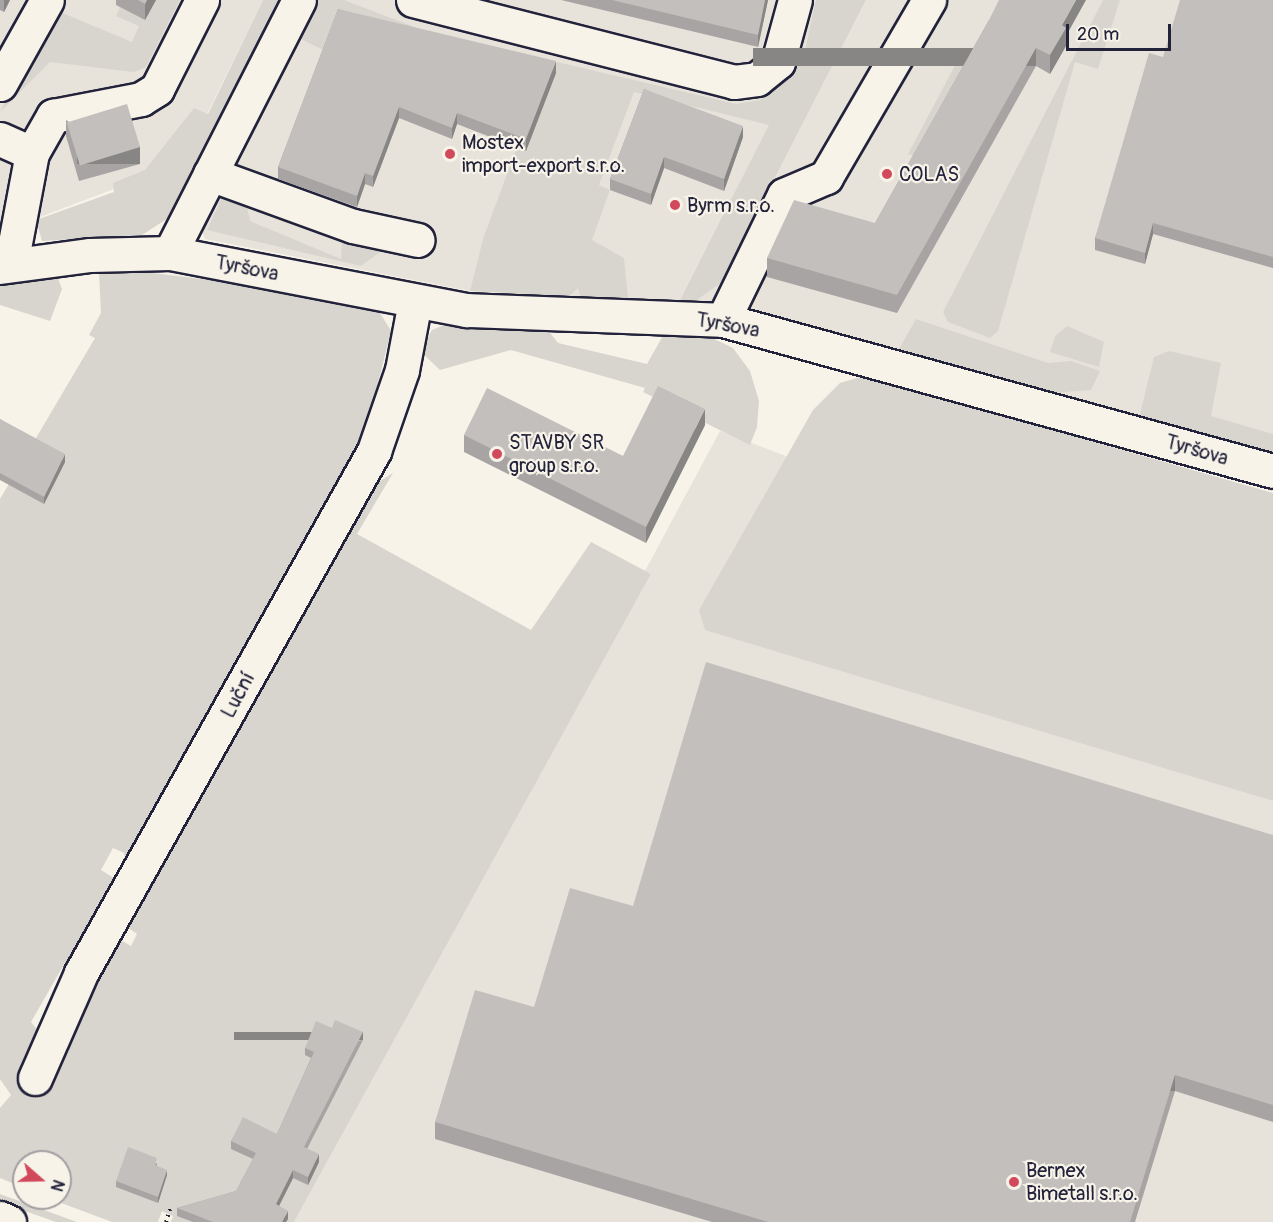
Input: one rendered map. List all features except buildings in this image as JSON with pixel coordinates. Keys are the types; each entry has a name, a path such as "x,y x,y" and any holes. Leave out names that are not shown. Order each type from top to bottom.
{"street":[{"path":"0,84 47,0"},
{"path":"5,265 32,153 53,116 141,99 157,89 202,0"},
{"path":"170,253 299,0"},
{"path":"413,0 734,82 757,79 778,62 795,0"},
{"path":"723,320 784,195 826,177 929,0"},
{"path":"0,139 32,153"},
{"path":"210,174 353,226 418,240"},
{"name":"Tyršova","path":"5,265 170,253 467,310 723,320 1273,471"},
{"name":"Luční","path":"35,1078 81,974 374,451 402,370 415,301"},
{"path":"0,1218 9,1222"}],"path":[{"path":"166,1222 171,1208"}],"shaded area":[{"path":"0,0 263,0 183,163 0,232"},
{"path":"156,0 180,0 146,67 134,72 50,62 0,112 53,9 132,42 139,26 116,16 120,7 145,20"},
{"path":"263,0 289,0 173,215 142,235 42,241 36,220 114,192 113,183 145,170 194,108 208,114"},
{"path":"311,0 835,0 679,302 470,291 205,239 200,226"},
{"path":"315,0 344,0 425,31 736,104 760,100 778,88 805,50 816,0 866,0 721,283 697,300 679,302 769,125 634,92 599,185 610,190 592,240 624,258 628,298 581,297 578,288 569,296 470,291 483,239 517,147 526,151 297,37"},
{"path":"866,0 1273,0 1273,457 899,349 697,300 721,283"},
{"path":"1103,0 1120,0 1098,69 1075,62 998,331 990,338 948,322 943,312"},
{"path":"961,54 975,63 915,156 908,154"},
{"path":"223,195 245,196 250,221 341,259 342,239 388,246 361,266 207,230"},
{"path":"119,269 319,293 377,308 391,331 368,423 276,604 77,964 67,959 31,1022 41,1035 112,935 131,946 137,934 120,922 372,486 393,473 357,534 531,630 591,542 651,574 294,1222 171,1222 173,1216 162,1211 158,1222 112,1222 72,1207 72,1150 12,1150 12,1183 0,1178 0,1108 11,1095 0,1079 0,499 95,338 89,335 101,313 99,273","holes":["113,848 124,853 127,865 117,880 101,870"]},
{"path":"57,276 62,289 50,321 0,305 0,286"},
{"path":"916,319 1048,363 1071,361 1100,371 1091,390 1051,393 899,349"},
{"path":"442,326 547,329 558,343 647,364 665,332 710,337 733,348 750,371 759,401 757,427 750,445 643,392 645,388 511,350 440,370 421,352 432,330"},
{"path":"1067,326 1104,342 1099,367 1050,352 1055,336"},
{"path":"1169,351 1221,363 1211,416 1273,434 1273,457 1139,418 1154,357"},
{"path":"864,376 1273,493 1273,801 705,630 699,610 813,410 840,383"},
{"path":"720,431 786,456 740,639 1273,801 1273,1222 294,1222 651,574 645,571"},
{"path":"0,1194 12,1198 12,1206 0,1201"},
{"path":"22,1210 44,1210 77,1222 56,1222"}],"place":[{"name":"Mostex import-export s.r.o.","path":"450,154"},
{"name":"COLAS","path":"887,174"},
{"name":"Byrm s.r.o.","path":"675,205"},
{"name":"STAVBY SR group s.r.o.","path":"497,454"},
{"name":"Bernex Bimetall s.r.o.","path":"1014,1182"}]}
